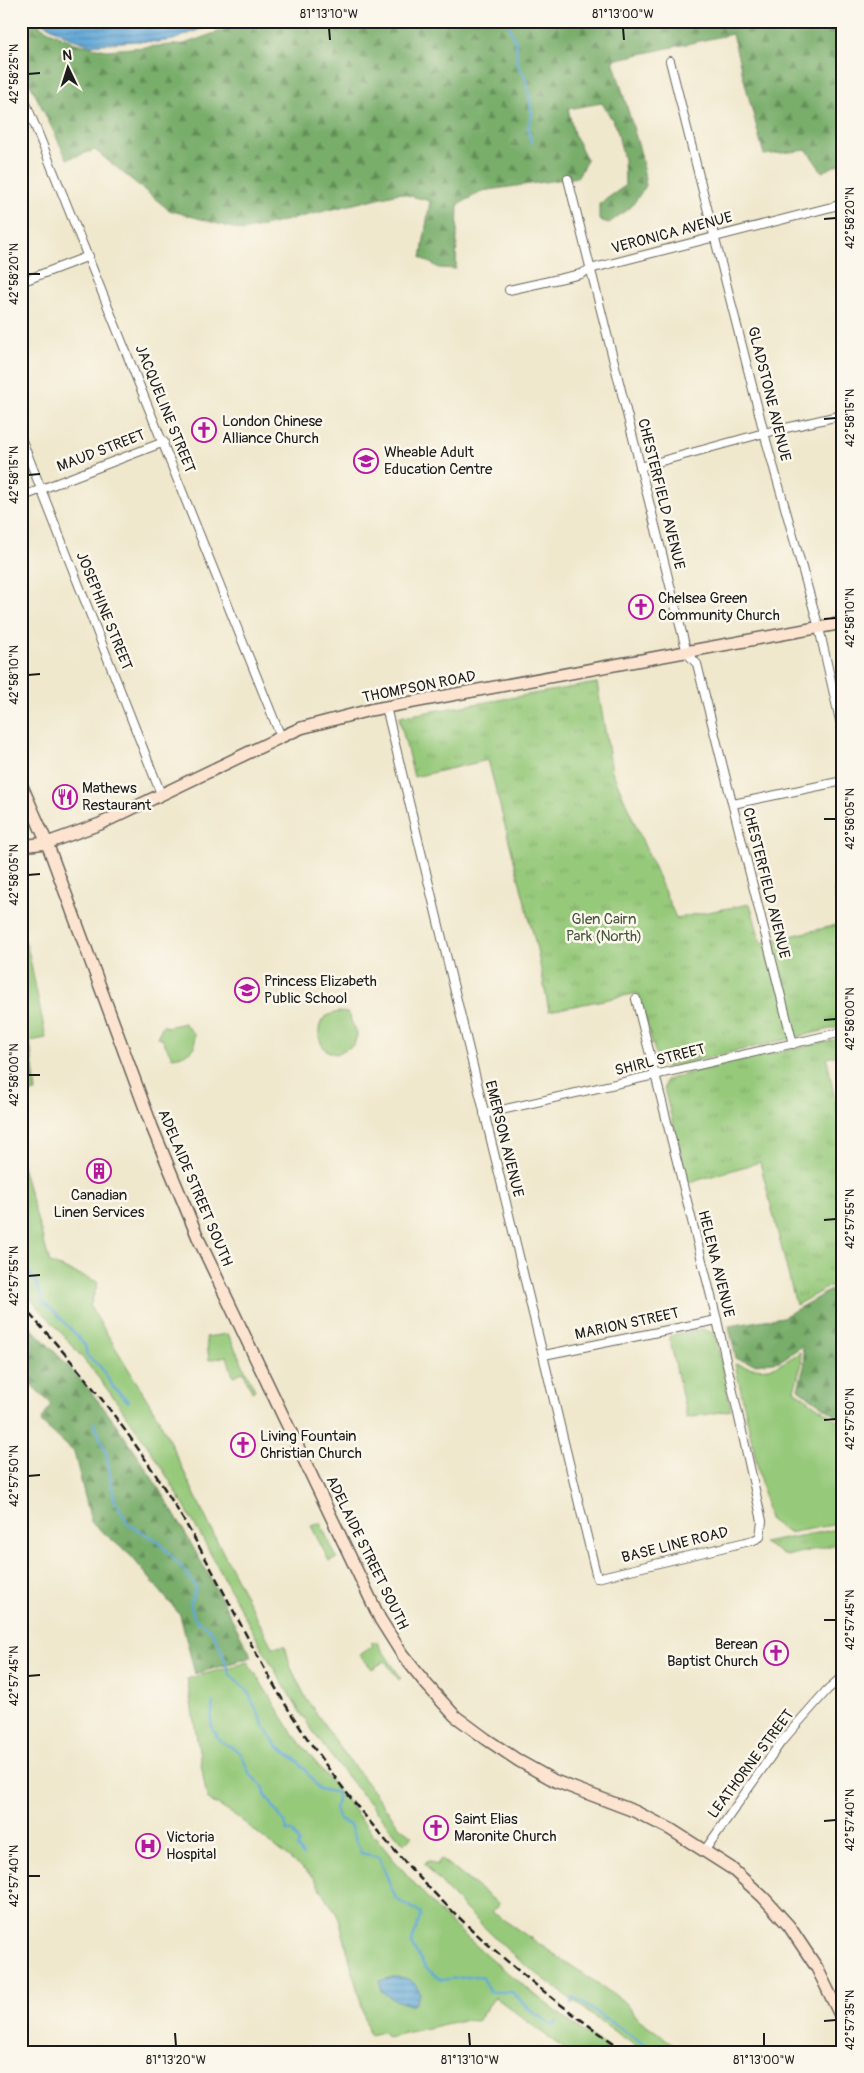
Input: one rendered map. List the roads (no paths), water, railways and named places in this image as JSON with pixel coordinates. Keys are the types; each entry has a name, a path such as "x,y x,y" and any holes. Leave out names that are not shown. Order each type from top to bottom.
{"main road":[{"name":"THOMPSON ROAD","path":"21,846 47,843 100,824 281,737 309,726 386,708 843,624"},
{"name":"ADELAIDE STREET SOUTH","path":"21,784 47,843 152,1127 199,1240 380,1619 402,1654 455,1716 512,1756 555,1781 634,1811 670,1829 732,1868 748,1882 789,1926 817,1967 843,2021"}],"street":[{"name":"GLADSTONE AVENUE","path":"670,60 764,433 819,628 843,734"},
{"name":"JACQUELINE STREET","path":"21,91 164,442 281,737"},
{"name":"CHESTERFIELD AVENUE","path":"568,179 687,653 697,664 793,1044"},
{"name":"VERONICA AVENUE","path":"509,290 581,274 590,269 715,236 842,206"},
{"path":"21,282 88,256"},
{"path":"640,467 764,433 843,415"},
{"name":"JOSEPHINE STREET","path":"21,438 162,794"},
{"name":"MAUD STREET","path":"21,497 164,442"},
{"name":"EMERSON AVENUE","path":"386,708 597,1578"},
{"path":"733,804 843,782"},
{"name":"HELENA AVENUE","path":"636,999 717,1320 762,1521 760,1537"},
{"name":"SHIRL STREET","path":"484,1114 843,1032"},
{"name":"MARION STREET","path":"544,1355 717,1320"},
{"name":"BASE LINE ROAD","path":"597,1578 760,1537"},
{"name":"LEATHORNE STREET","path":"705,1850 786,1736 827,1690 843,1676"}],"water":[{"path":"39,21 228,21 213,24 173,40 90,45 70,38"},
{"path":"393,1977 410,1980 416,1985 420,1994 416,2002 410,2005 406,2004 391,1998 381,1991 380,1981"}],"waterway":[{"path":"507,21 516,43 517,62 527,82 532,116 528,126 531,143"},
{"path":"21,1260 36,1282 43,1302 56,1313 85,1345 87,1356 100,1366 114,1388 129,1402"},
{"path":"94,1423 106,1452 114,1498 128,1524 158,1541 186,1572 196,1588 190,1602 194,1618 212,1631 221,1649 230,1675 247,1690 266,1730 278,1747 299,1762 319,1789 338,1793 335,1809 339,1820 350,1825 361,1853 379,1857 396,1899 421,1913 411,1944 425,1967 441,1980 477,1976 482,1978 490,1992 512,1992 533,2012 553,2025 557,2021"},
{"path":"213,1702 211,1722 219,1740 241,1753 249,1773 264,1788 265,1795 285,1823 287,1831 292,1831 299,1843 297,1847 303,1856"},
{"path":"571,2003 574,1998 656,2052"}],"railway":[{"path":"21,1305 65,1354 145,1458 195,1539 292,1715 326,1765 362,1812 442,1901 485,1942 578,2018 627,2052"}],"place":[{"name":"London Chinese Alliance Church","path":"204,430"},
{"name":"Wheable Adult Education Centre","path":"366,461"},
{"name":"Chelsea Green Community Church","path":"641,607"},
{"name":"Mathews Restaurant","path":"65,797"},
{"name":"Princess Elizabeth Public School","path":"247,990"},
{"name":"Canadian Linen Services","path":"99,1171"},
{"name":"Living Fountain Christian Church","path":"243,1445"},
{"name":"Berean Baptist Church","path":"776,1653"},
{"name":"Saint Elias Maronite Church","path":"436,1828"},
{"name":"Victoria Hospital","path":"148,1846"}],"park label":[{"name":"Glen Cairn Park (North)","path":"604,928"}]}
